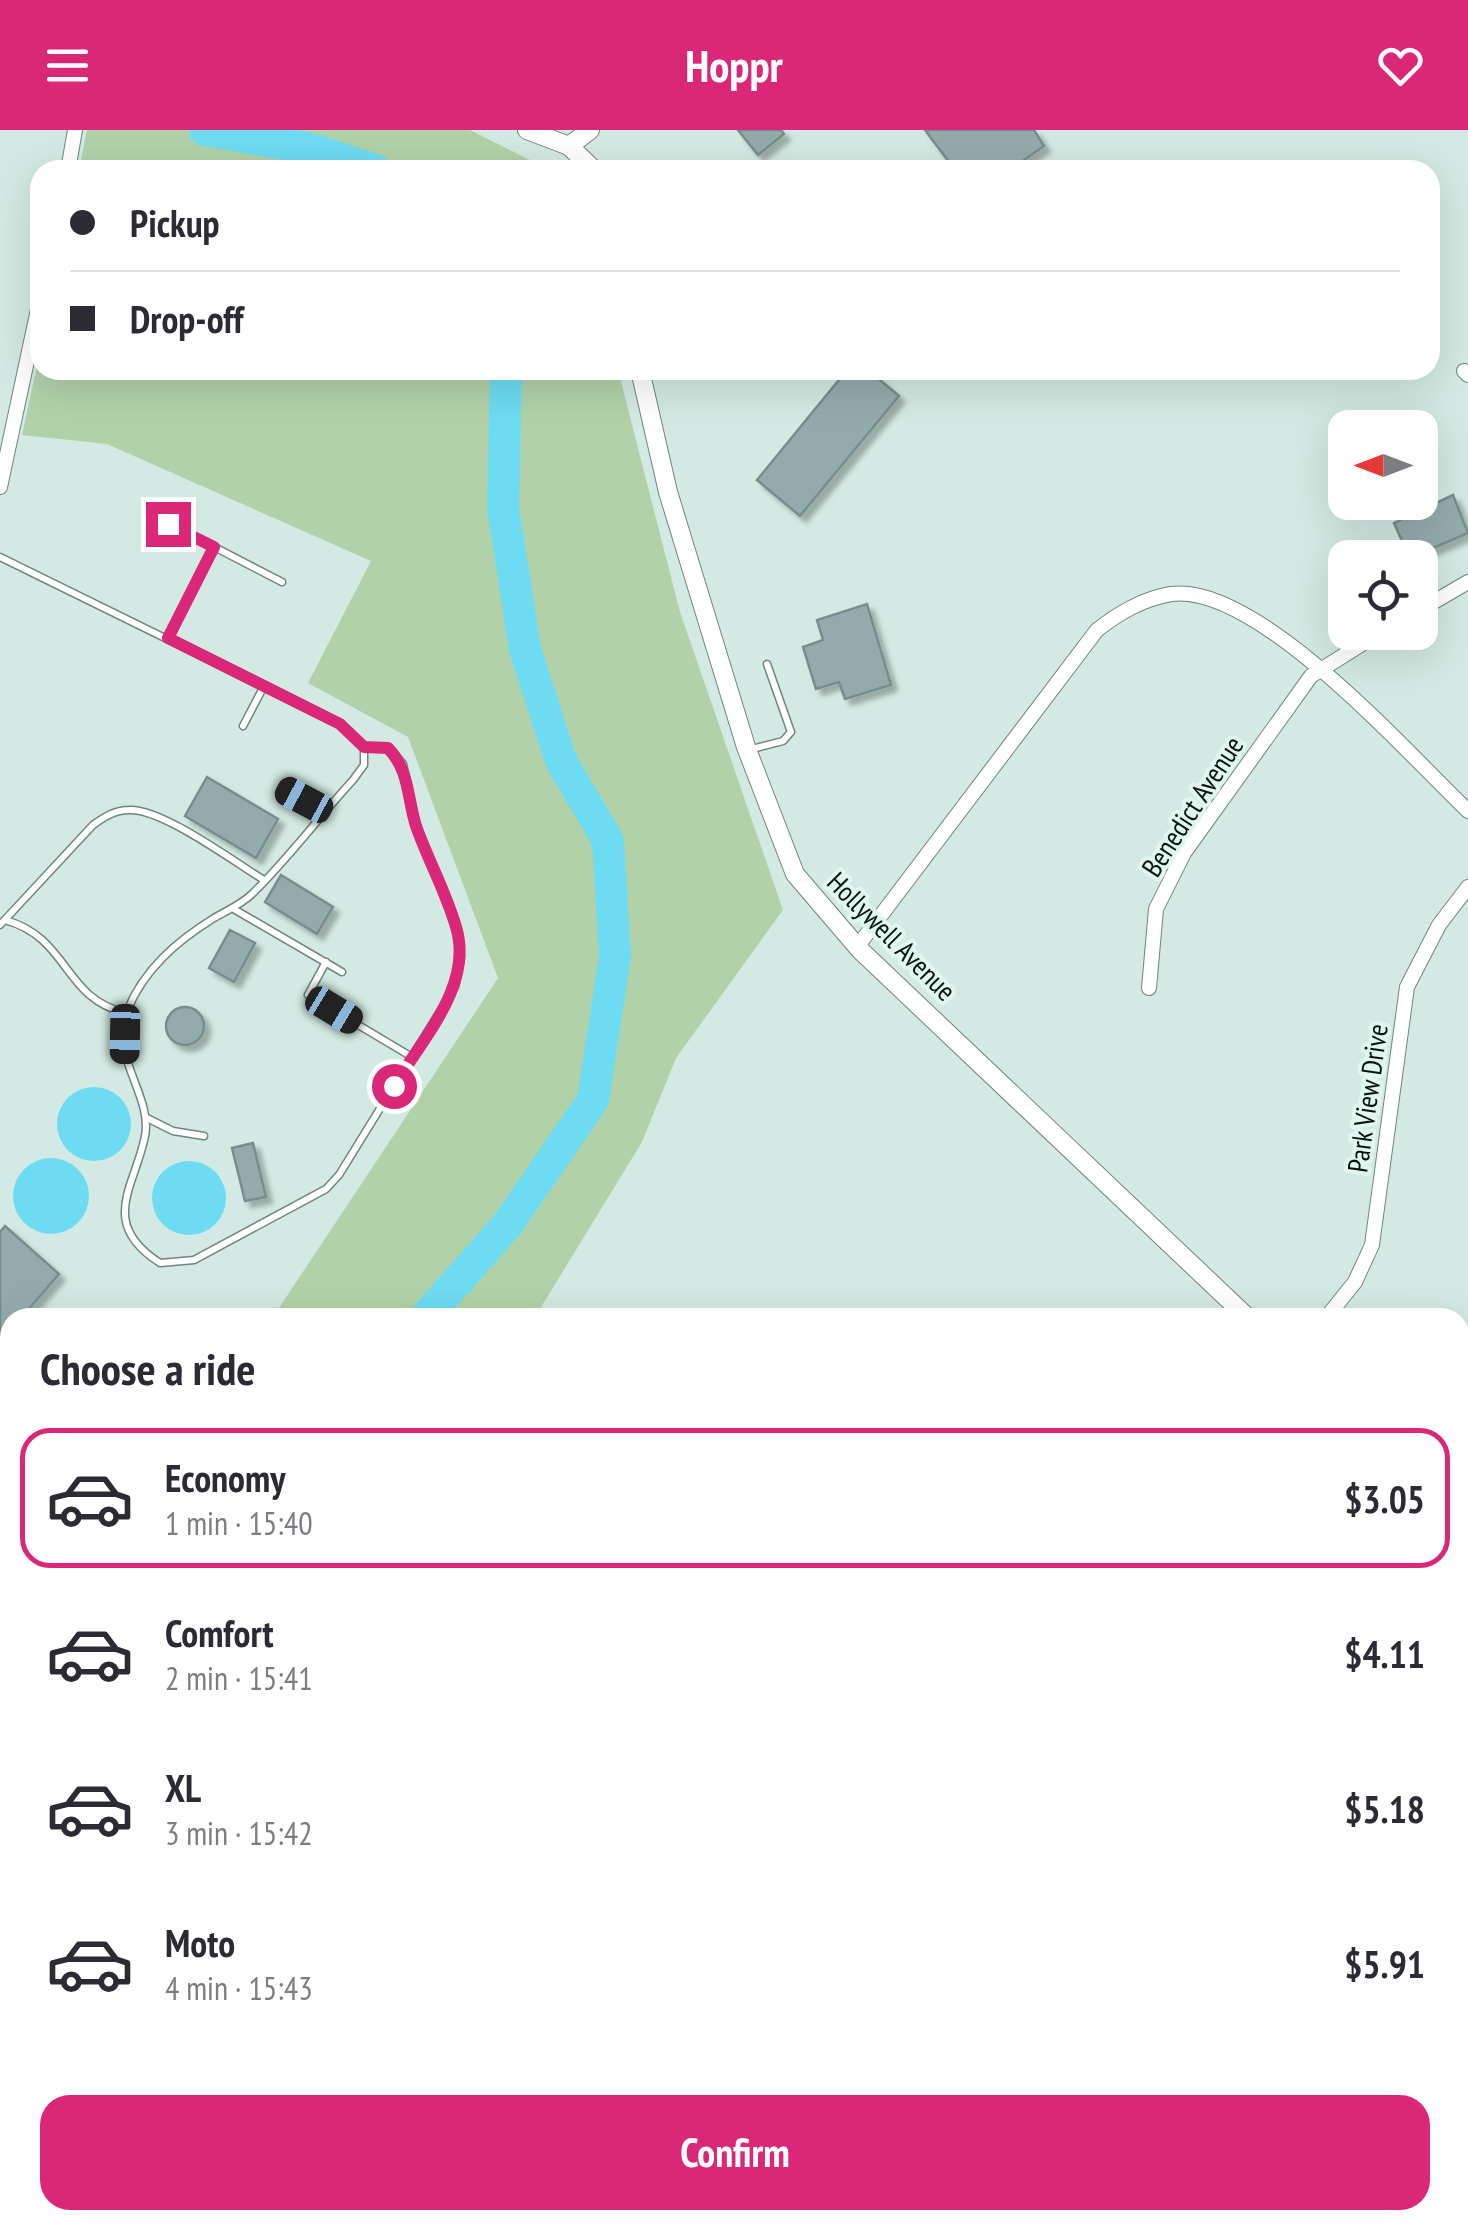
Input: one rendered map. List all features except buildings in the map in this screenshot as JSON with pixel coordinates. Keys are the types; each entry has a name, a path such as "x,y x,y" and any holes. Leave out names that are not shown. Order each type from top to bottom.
{"street":[{"path":"70,160 75,130"},
{"path":"527,130 569,146 584,160"},
{"path":"569,146 590,130"},
{"path":"0,487 30,347"},
{"name":"Hollywell Avenue","path":"642,380 668,492 747,750 795,874 857,947 1237,1308"},
{"path":"1438,600 1468,582"},
{"path":"857,947 1097,630 1126,608 1174,594 1214,599 1256,618 1319,668 1468,811"},
{"path":"1319,668 1350,650"},
{"name":"Benedict Avenue","path":"1149,988 1156,909 1184,853 1319,668"},
{"name":"Park View Drive","path":"1334,1308 1356,1282 1372,1245 1408,987 1439,925 1468,888"}],"lane":[{"path":"168,524 282,582"},
{"path":"168,638 214,547"},
{"path":"0,557 340,724 364,747 388,748 403,764 416,824 459,943 455,987 339,1175 326,1188 178,1265 160,1263 132,1238 125,1212 128,1181 147,1118 124,1054 126,1013 158,960 177,941 251,896 364,765 364,747"},
{"path":"747,750 783,741 791,732 768,664"},
{"path":"244,726 264,686"},
{"path":"282,788 325,811"},
{"path":"126,1013 90,1000 44,937 2,922 92,824 112,813 133,809 154,816 264,880"},
{"path":"232,908 342,972"},
{"path":"326,962 308,995 412,1056"},
{"path":"147,1118 173,1131 204,1136"}],"green space":[{"path":"87,130 470,130 530,160 81,160"},
{"path":"34,380 621,380 680,612 783,910 676,1058 642,1142 541,1308 279,1308 498,978 408,737 308,683 371,561 107,444 22,435"}],"water":[{"path":"94,1087 120,1098 131,1124 120,1150 94,1161 68,1150 57,1124 68,1098"},
{"path":"51,1158 78,1169 89,1196 78,1223 51,1234 24,1223 13,1196 24,1169"},
{"path":"189,1161 215,1172 226,1198 215,1224 189,1235 163,1224 152,1198 163,1172"}],"waterway":[{"path":"205,130 311,149 345,160"},
{"path":"434,1308 507,1225 593,1100 615,956 608,841 561,761 525,649 503,508 506,380"}],"route":[{"path":"168,524 214,547 168,638 340,724 364,747 388,748 403,764 416,824 457,929 461,957 455,987 394,1086"}]}
